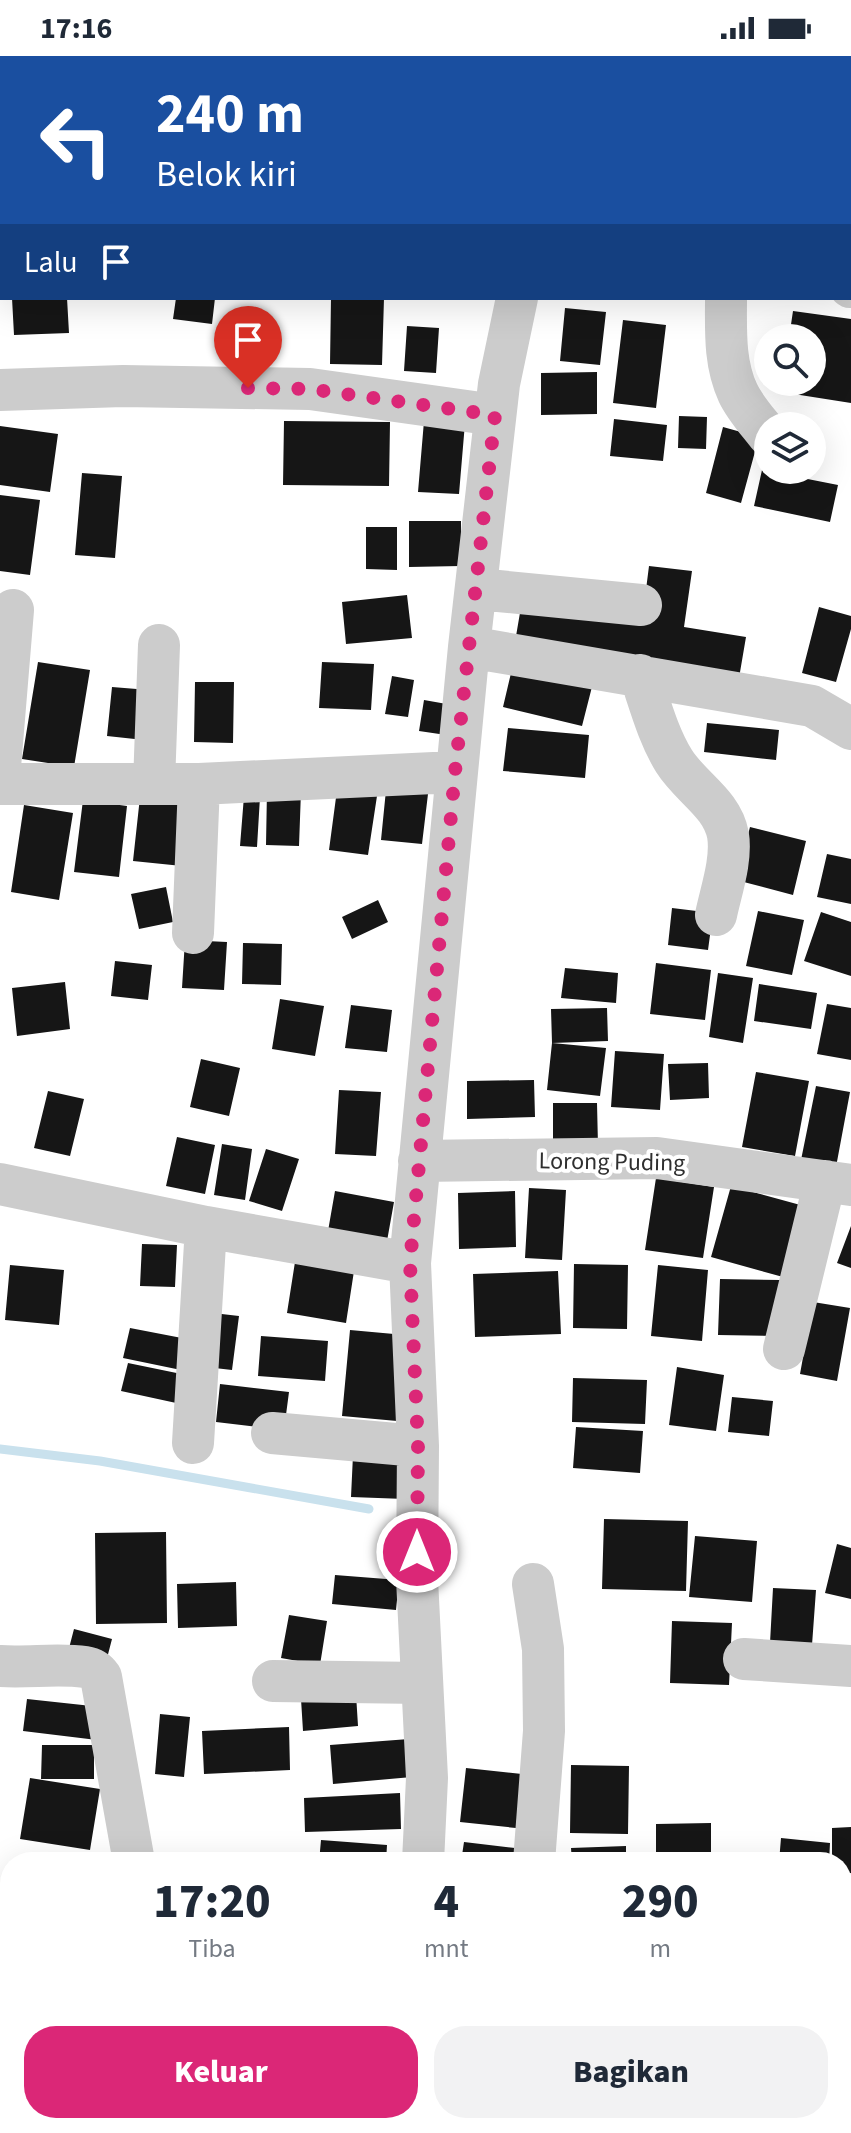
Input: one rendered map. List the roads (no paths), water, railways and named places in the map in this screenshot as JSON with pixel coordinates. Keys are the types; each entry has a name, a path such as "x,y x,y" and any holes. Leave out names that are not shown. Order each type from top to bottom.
{"street":[{"path":"423,1852 427,1778 417,1579 418,1446 410,1263 455,772 495,415 517,300"},
{"path":"726,300 726,350 730,371 739,395 754,416"},
{"path":"0,390 123,386 310,389 495,415"},
{"path":"477,589 641,605"},
{"path":"0,767 13,610"},
{"path":"154,784 159,645"},
{"path":"469,647 812,706 851,729"},
{"path":"640,675 672,758 724,820 729,839 716,915"},
{"path":"0,784 199,784 455,772"},
{"path":"193,933 199,784"},
{"name":"Lorong Puding","path":"419,1161 657,1158 838,1183"},
{"path":"784,1349 838,1183"},
{"path":"0,1184 206,1227 410,1263"},
{"path":"193,1443 206,1227"},
{"path":"272,1433 418,1446"},
{"path":"533,1584 543,1649 544,1731 535,1852"},
{"path":"744,1659 851,1666"},
{"path":"0,1666 87,1667 97,1671 101,1677 132,1852"},
{"path":"273,1681 422,1683"}],"waterway":[{"path":"0,1449 100,1461 369,1509"}]}
